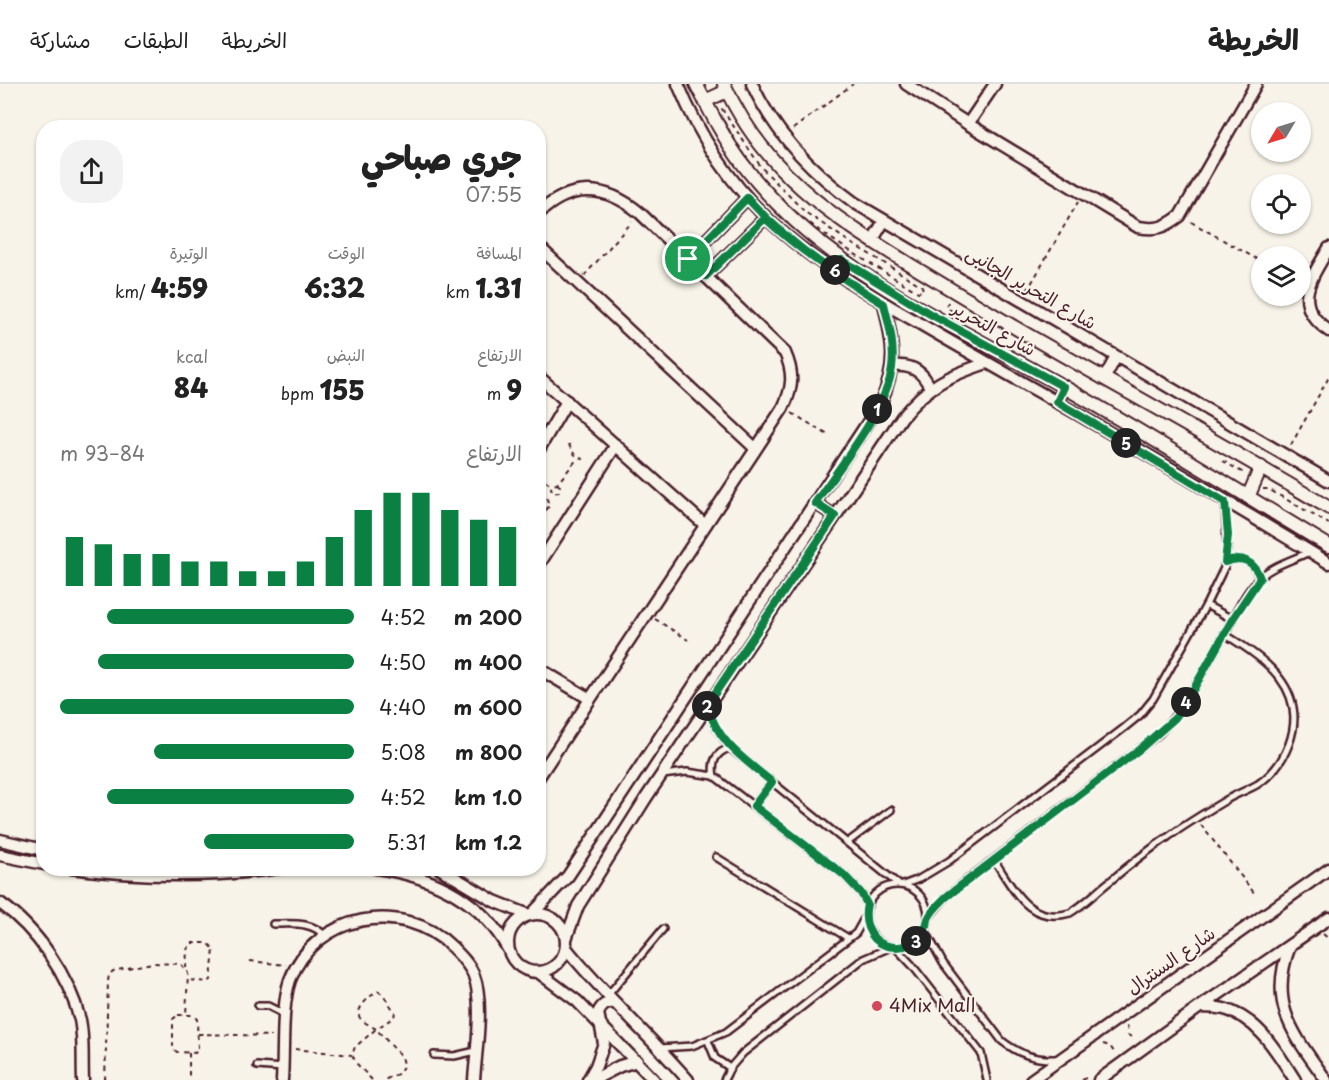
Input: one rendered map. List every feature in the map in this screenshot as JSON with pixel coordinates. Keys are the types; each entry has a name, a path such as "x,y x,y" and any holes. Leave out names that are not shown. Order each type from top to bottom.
{"street":[{"path":"678,84 694,120 713,152 747,198 765,218 798,247 884,304 1057,402 1329,563"},
{"name":"شارع التحرير","path":"696,84 740,161 762,188 811,237 842,260 930,314 1064,387 1329,546"},
{"name":"شارع التحرير الجانبى","path":"752,84 760,101 784,136 829,184 884,221 1329,481"},
{"path":"906,84 1138,227 1153,229 1168,225 1180,216 1257,84"},
{"path":"968,124 995,84"},
{"path":"705,101 725,88"},
{"name":"شارع التحرير","path":"725,88 742,119 785,174 818,204 872,241 1104,379 1329,508"},
{"path":"546,207 567,194 586,190 606,192 624,200 785,353 792,368 792,384 783,408 546,766"},
{"path":"688,259 747,198"},
{"path":"706,276 765,218"},
{"path":"872,241 884,221"},
{"path":"1329,248 1307,288 1307,305 1315,321 1329,331"},
{"path":"546,253 755,448"},
{"path":"834,273 842,260"},
{"path":"510,952 510,934 514,926 530,915 568,876 880,404 893,366 892,338 884,304"},
{"path":"1104,379 1116,357"},
{"path":"412,876 441,886 471,904 487,917 500,934 516,963 526,970 538,972 551,969 556,965 561,960 578,906 646,798 902,417 930,388 954,374 987,363"},
{"path":"893,366 912,367 920,372 930,388"},
{"path":"546,383 705,525"},
{"path":"1057,402 1064,387"},
{"path":"546,437 567,401"},
{"path":"546,554 616,445"},
{"path":"1248,497 1261,467"},
{"path":"815,503 835,516"},
{"path":"546,673 590,699"},
{"path":"627,786 646,798"},
{"path":"0,840 36,848"},
{"path":"0,855 36,862"},
{"name":"شارع السنترال","path":"1031,1080 1329,869"},
{"path":"153,876 203,876"},
{"path":"452,876 494,902 530,915 541,914 550,917 563,930 566,944 612,999 688,1080"},
{"path":"0,903 31,931 52,958 68,988 80,1021 83,1080"},
{"path":"282,1080 285,1015 290,980 306,954 325,936 347,924 371,918 397,918 421,925 443,938 461,956 474,975 478,1002 474,1079"},
{"path":"1095,1077 1329,918"},
{"path":"1290,946 1284,961 1281,980 1286,1018 1326,1080"},
{"path":"538,972 565,990 654,1080"},
{"path":"588,1080 601,1055 604,1042 598,1013 602,1006 612,999"},
{"path":"1200,1007 1223,1008 1245,1019 1264,1035 1295,1080"},
{"path":"593,1080 620,1066 637,1061"}],"lane":[{"path":"660,1048 692,1046 726,1032 862,926 867,904 876,892 883,887 901,885 920,879 949,861 1140,715 1164,681 1206,605 1225,562 1228,535 1225,502"},
{"path":"928,918 946,897 1159,734 1175,718 1188,699 1232,620 1260,578 1273,568 1310,551"},
{"path":"1225,562 1233,559 1251,562 1260,578"},
{"path":"1206,605 1232,620"},
{"path":"994,860 1023,902 1032,911 1045,916 1058,917 1082,906 1136,860 1196,818 1259,783 1274,771 1285,755 1292,736 1294,717 1291,698 1269,664 1253,651 1224,634"},
{"path":"707,705 716,728 730,748 901,885 910,887 922,897 926,903 928,918 925,930 916,941 863,959 743,1053 730,1068 724,1080"},
{"path":"714,776 713,761 717,754 730,748"},
{"path":"661,776 687,772 714,776 844,875 861,893 867,904"},
{"path":"754,806 772,782"},
{"path":"848,842 891,810"},
{"path":"716,857 848,939"},
{"path":"865,917 867,926 876,940 893,947 912,965 981,1053 987,1080"},
{"path":"273,924 311,925 325,936"},
{"path":"612,999 663,930"},
{"path":"925,930 943,963 1002,1041 1015,1051 1030,1057 1045,1060 1061,1059"},
{"path":"258,1006 277,1010 285,1015"},
{"path":"708,1041 715,1058 730,1068"},
{"path":"434,1055 454,1056 476,1051"},
{"path":"257,1066 283,1068"}],"path":[{"path":"784,136 853,84"},
{"path":"1021,302 1083,194"},
{"path":"578,283 640,213"},
{"path":"1180,216 1251,256"},
{"path":"1285,454 1329,376"},
{"path":"783,408 828,435"},
{"path":"569,444 578,458 588,460"},
{"path":"546,481 552,485 558,484 578,458"},
{"path":"546,510 549,506 547,499 553,493 559,492 558,484"},
{"path":"552,485 553,493"},
{"path":"646,613 688,640"},
{"path":"1196,818 1255,894"},
{"path":"186,1015 187,950 192,944 208,944 214,948 211,980 208,982 188,980"},
{"path":"250,961 298,966"},
{"path":"105,1080 109,975 113,971 152,963 181,964 186,968"},
{"path":"372,1080 357,1064 352,1054 355,1047 376,1029 394,1017 395,1012 378,991 359,1009 358,1013 360,1019 376,1029 402,1057 404,1065 400,1073 384,1080"},
{"path":"178,1015 192,1015 197,1019 198,1034 197,1052 177,1052 173,1046 173,1019 178,1015"},
{"path":"198,1034 284,1042 352,1054"},
{"path":"1098,1046 1104,1044 1110,1046 1114,1052 1113,1058"},
{"path":"189,1052 189,1080"},
{"path":"1082,1080 1095,1077"}],"place":[{"name":"4Mix Mall","path":"877,1006"}],"route":[{"path":"688,259 706,276 765,218 798,247 816,260 834,273 884,304 892,338 893,366 880,404 815,503 835,516 707,705 722,739 772,782 754,806 853,883 867,904 865,917 867,926 876,940 891,947 909,945 921,936 928,918 946,897 1159,734 1175,718 1252,586 1260,578 1251,562 1242,559 1225,562 1228,535 1225,502 1057,402 1064,387 930,314 876,283 842,260 834,273 816,260 798,247 781,233 765,218 747,198 688,259"}]}
